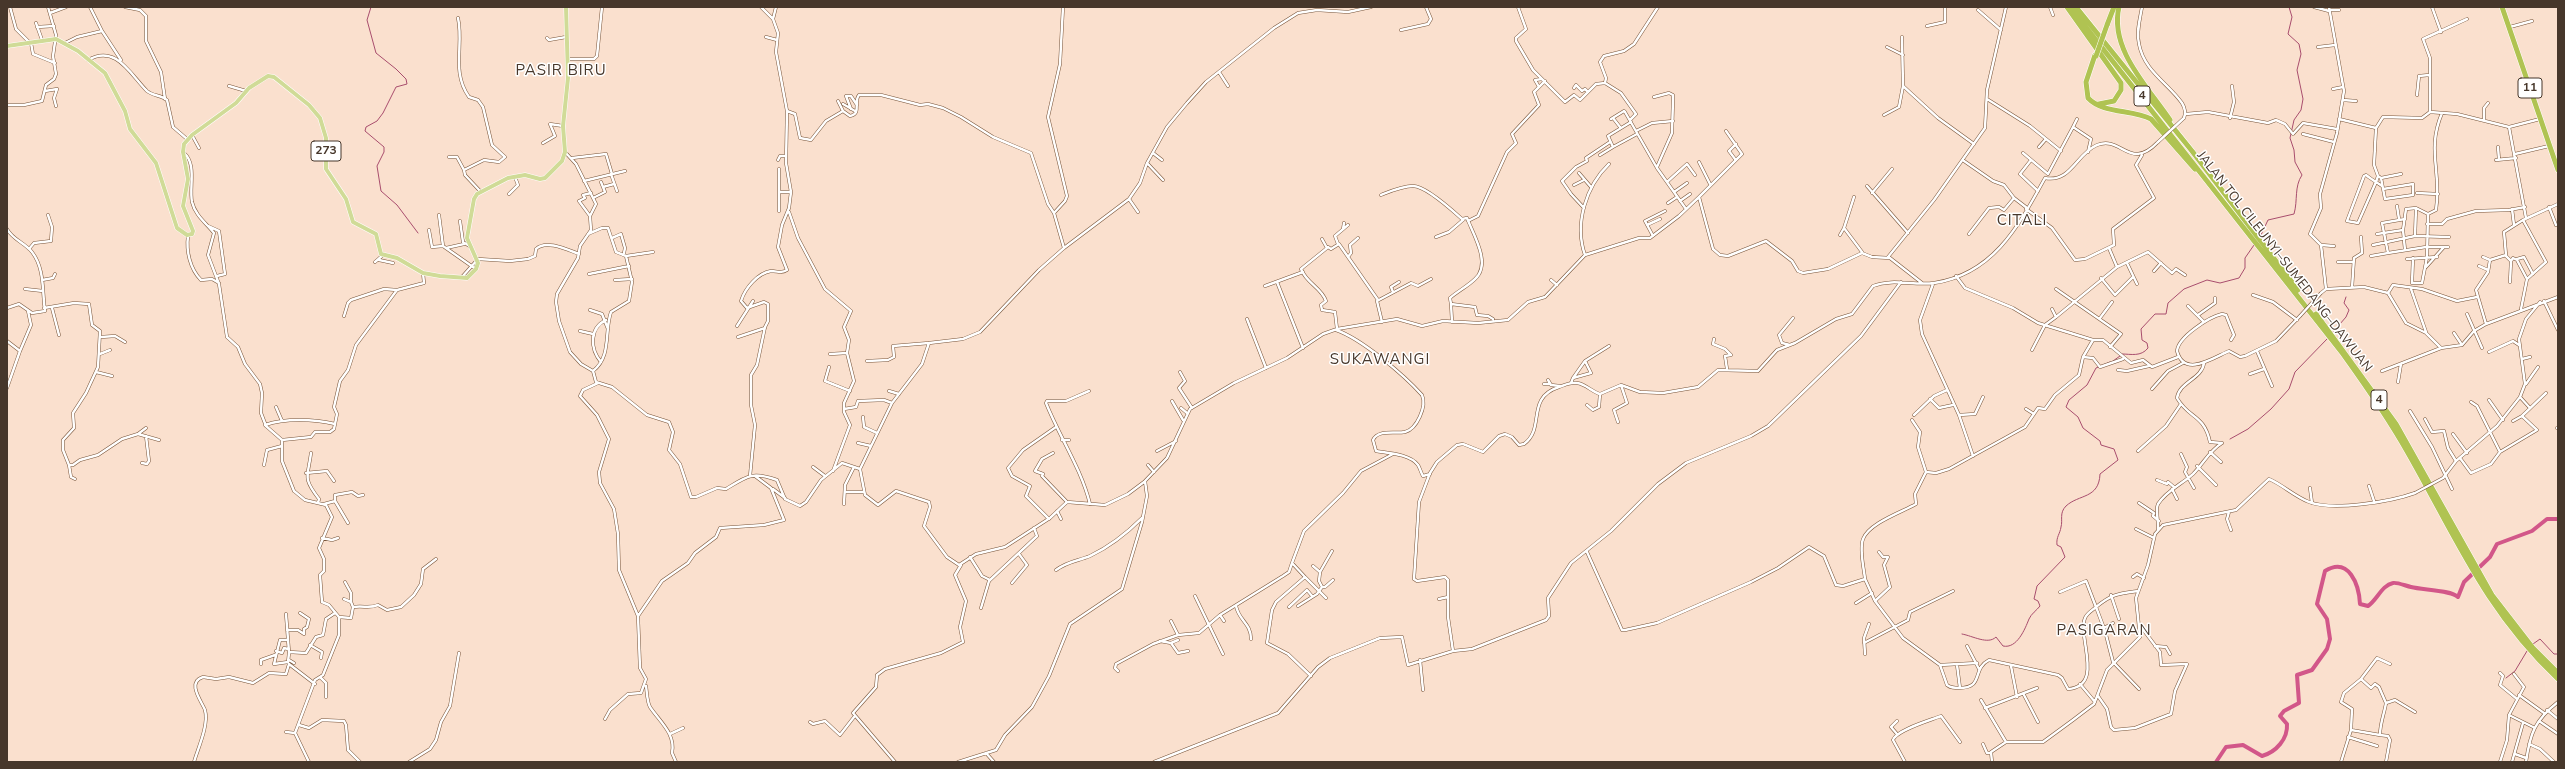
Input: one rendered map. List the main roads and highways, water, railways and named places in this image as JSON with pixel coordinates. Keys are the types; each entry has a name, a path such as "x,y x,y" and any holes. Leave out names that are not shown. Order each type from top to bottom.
{"highway":[{"path":"2067,7 2118,76 2121,90 2118,96 2109,103 2094,101 2087,92 2089,76 2095,55"},
{"name":"JALAN TOL CILEUNYI–SUMEDANG–DAWUAN","path":"2070,7 2213,187 2226,199"},
{"name":"JALAN TOL CILEUNYI–SUMEDANG–DAWUAN","path":"2076,7 2192,151 2376,401 2408,453 2458,543 2490,596 2530,651 2558,679"},
{"path":"2113,7 2086,82 2088,98 2098,106 2142,114 2151,119 2213,187"},
{"path":"2119,7 2116,18 2121,46 2192,151"},
{"name":"11","path":"2502,7 2558,169"},
{"name":"JALAN TOL CILEUNYI–SUMEDANG–DAWUAN","path":"2490,596 2533,648 2558,673"}],"main road":[{"name":"273","path":"7,46 56,39 88,60 109,79 125,111 130,129 156,163 177,228 183,234 188,236 193,231 182,206 188,179 183,152 187,139 236,103 246,91 265,77 271,76 314,110 325,131 327,173 346,199 352,220 359,226 375,232 383,255 397,258 423,273 460,278 467,275 478,266 478,259 468,240 474,199 480,191 515,177 525,175 540,179 545,178 560,163 565,152 563,126 568,78 566,7"}],"waterway":[{"path":"371,7 367,20 376,53 396,69 406,79 407,84 396,87 383,113 377,121 366,127 365,131 384,147 384,152 377,166 381,191 397,205 418,233"},
{"path":"2260,237 2268,220 2294,214 2298,184 2302,175 2295,162 2294,150 2290,138 2294,120 2301,110 2303,99 2297,70 2301,54 2299,44 2288,34 2292,17 2289,7"},
{"path":"2122,354 2139,354 2148,348 2147,343 2142,340 2141,329 2155,314 2166,314 2168,303 2184,289 2207,280 2220,283 2239,278 2245,268 2245,258 2254,245"},
{"path":"2333,332 2346,317 2349,310 2344,303 2346,297"},
{"path":"2230,439 2248,429 2271,409 2289,389 2295,372 2328,338"},
{"path":"2113,361 2120,356"},
{"path":"1962,634 1985,640 1996,637 2003,646 2008,646 2020,637 2030,617 2040,606 2038,601 2034,599 2037,586 2065,557 2061,547 2057,545 2064,509 2071,502 2092,492 2099,482 2100,474 2118,460 2114,449 2101,445 2100,441 2083,428 2078,417 2066,407 2069,400 2087,385 2096,368 2110,362"},
{"path":"2216,762 2226,747 2243,745 2262,756 2276,748 2283,740 2287,730 2287,724 2280,716 2284,711 2299,703 2297,675 2312,670 2327,649 2330,639 2327,619 2317,604 2325,571 2333,567 2340,567 2346,570 2355,581 2360,604 2368,606 2389,584 2393,583 2449,593 2458,597 2464,582 2490,557 2497,544 2532,531 2547,519 2558,519"},
{"path":"2533,644 2540,639 2554,654 2558,654"},
{"path":"2506,678 2515,671 2527,651"}],"district":[{"name":"PASIR BIRU","path":"561,71"},
{"name":"CITALI","path":"2022,221"},
{"name":"SUKAWANGI","path":"1380,360"},
{"name":"PASIGARAN","path":"2104,631"}]}
